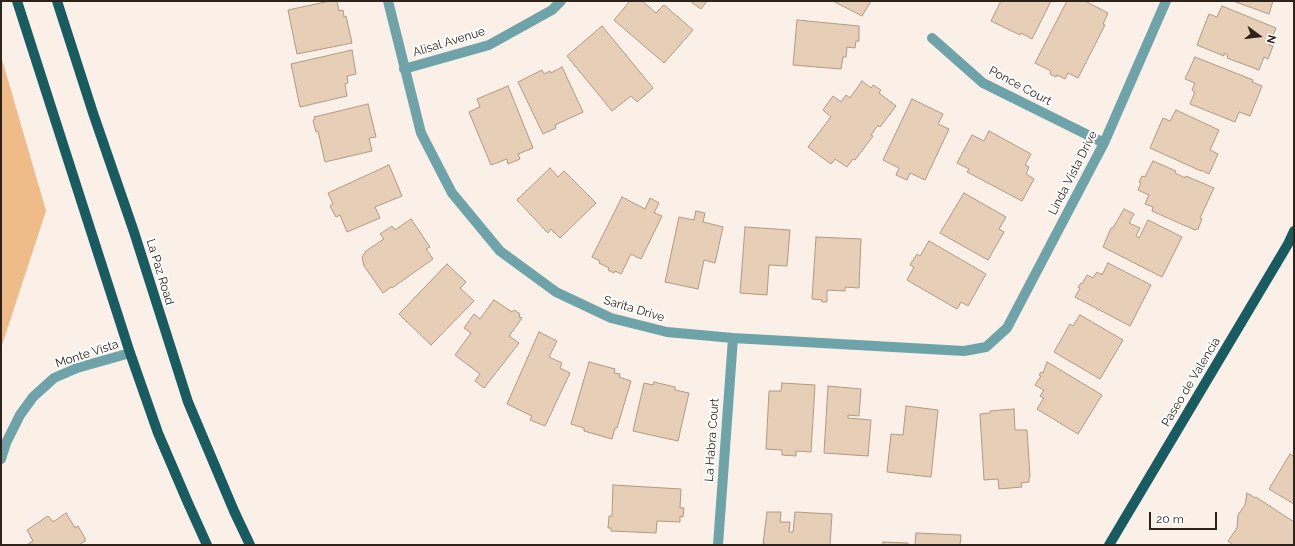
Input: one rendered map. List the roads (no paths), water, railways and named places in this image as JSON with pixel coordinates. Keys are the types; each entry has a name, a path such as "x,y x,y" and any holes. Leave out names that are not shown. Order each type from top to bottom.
{"main road":[{"path":"17,1 130,353 158,433 208,545"},
{"name":"La Paz Road","path":"57,1 93,113 134,232 188,402 250,545"},
{"name":"Paseo de Valencia","path":"1109,545 1291,245 1294,231"}],"street":[{"name":"Sarita Drive","path":"388,1 421,132 452,193 500,251 556,292 611,318 667,332 733,338 964,351 986,348"},
{"name":"Alisal Avenue","path":"404,69 489,45 552,10 561,1"},
{"name":"Linda Vista Drive","path":"986,348 1006,328 1104,143 1166,1"},
{"name":"Ponce Court","path":"932,38 983,83 1104,143"},
{"name":"La Habra Court","path":"718,545 733,338"},
{"name":"Monte Vista","path":"1,459 6,443 20,415 33,397 54,378 77,368 130,353"}]}
